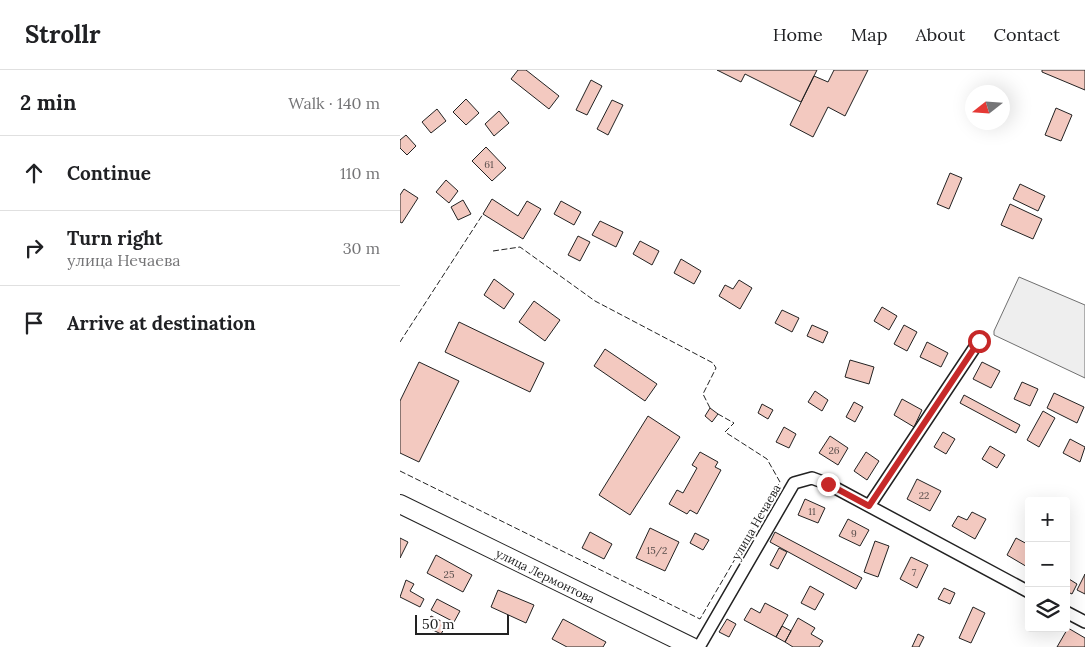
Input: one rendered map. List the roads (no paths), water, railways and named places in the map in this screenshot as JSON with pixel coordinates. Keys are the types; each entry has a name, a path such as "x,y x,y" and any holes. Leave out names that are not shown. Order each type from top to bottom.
{"main road":[{"name":"улица Лермонтова","path":"400,504 692,647"}],"street":[{"path":"869,506 979,341"},
{"name":"улица Нечаева","path":"699,647 794,483 812,478 869,506 1025,590"},
{"path":"1070,614 1085,622"}]}
